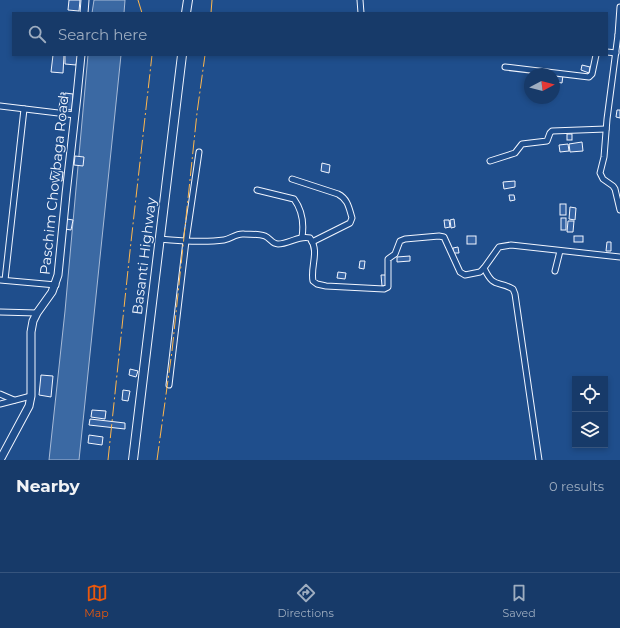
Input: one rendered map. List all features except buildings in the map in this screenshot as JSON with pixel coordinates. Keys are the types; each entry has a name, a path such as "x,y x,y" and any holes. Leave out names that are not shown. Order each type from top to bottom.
{"main road":[{"path":"186,12 188,0"},
{"name":"Basanti Highway","path":"133,460 163,240 182,56"}],"street":[{"path":"84,12 85,0"},
{"path":"360,0 361,12"},
{"path":"620,7 619,36 606,129 604,157 600,173 602,179 615,189 620,210"},
{"path":"608,52 616,53"},
{"name":"Paschim Chowbaga Road","path":"0,460 29,406 31,396 31,332 33,321 56,285 58,276 74,115 78,96 81,56"},
{"path":"505,67 589,77 592,74 596,56"},
{"path":"0,106 74,115"},
{"path":"24,109 2,280 56,285"},
{"path":"490,161 515,153 522,144 547,140 552,131 606,129"},
{"path":"169,386 199,152"},
{"path":"292,179 338,194 346,200 348,204 352,218 350,224 314,244"},
{"path":"257,190 294,199 297,203 302,219 302,237"},
{"path":"163,240 225,240 236,234 242,233 266,236 272,242 278,244 302,237 310,238 314,244 315,258 312,276 313,281 317,284 333,287 384,289 388,287 388,259 395,254 400,241 418,238 442,236 446,240 462,274 480,272 499,246 502,245 620,257"},
{"path":"555,271 560,251"},
{"path":"484,268 491,281 509,286 513,289 515,294 539,460"},
{"path":"0,312 37,313"},
{"path":"0,394 15,400"},
{"path":"0,404 31,396"}],"water":[{"path":"94,0 125,0 124,12 92,12"},
{"path":"88,56 121,56 79,460 49,460 65,311"}],"power":[{"path":"138,0 142,12"},
{"path":"211,12 212,0"},
{"path":"108,460 152,56"},
{"path":"157,460 172,351 197,113 205,56"}]}
